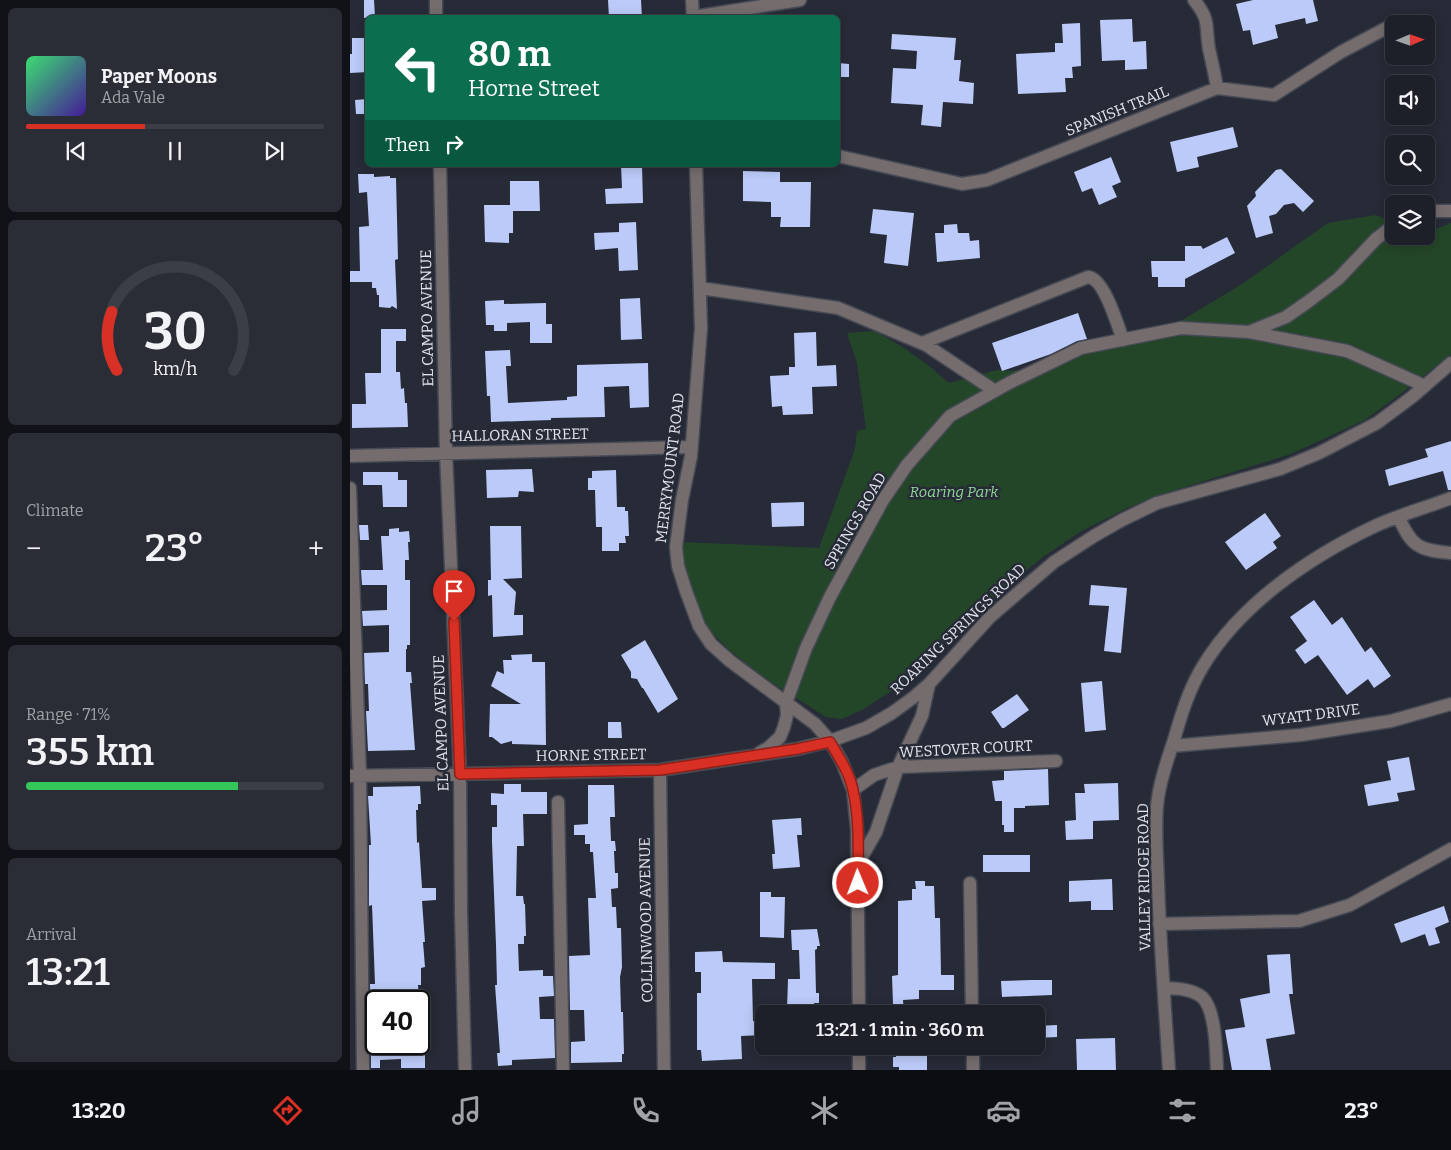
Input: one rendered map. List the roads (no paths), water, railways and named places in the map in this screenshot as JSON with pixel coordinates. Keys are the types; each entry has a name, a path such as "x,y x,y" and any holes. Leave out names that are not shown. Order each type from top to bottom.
{"street":[{"path":"436,0 436,15"},
{"path":"692,0 693,15"},
{"path":"706,15 800,0"},
{"path":"1194,0 1205,15 1217,88"},
{"name":"SPANISH TRAIL","path":"840,156 962,184 987,180 1217,88 1274,94 1340,52 1385,28"},
{"name":"EL CAMPO AVENUE","path":"440,167 446,452 460,774 465,1070"},
{"name":"MERRYMOUNT ROAD","path":"696,167 701,328 691,447 676,547 678,566 700,626 711,644 730,661 815,724 830,742 842,762 853,790 857,829 859,1005"},
{"path":"1435,211 1451,211"},
{"name":"SPRINGS ROAD","path":"1249,332 1286,317 1309,301 1338,279 1385,232"},
{"path":"922,343 1088,277 1097,281 1112,308 1123,340"},
{"path":"700,288 838,308 922,343 995,391"},
{"name":"SPRINGS ROAD","path":"756,755 768,748 780,737 786,721 786,703 806,648 830,598 883,500 907,465 950,416 995,391 1081,348 1181,328 1249,332 1347,352 1425,386"},
{"name":"ROARING SPRINGS ROAD","path":"830,742 866,728 892,713 929,684 990,617 1032,580 1054,562 1094,536 1157,503 1280,469 1319,453 1377,423 1451,363"},
{"name":"HALLORAN STREET","path":"350,456 691,447"},
{"path":"350,488 363,1070"},
{"name":"VALLEY RIDGE ROAD","path":"1169,1070 1159,924 1157,804 1172,746 1189,694 1203,665 1226,634 1248,610 1279,583 1323,555 1374,527 1451,498"},
{"path":"1399,518 1406,533 1415,543 1428,551 1451,553"},
{"path":"858,865 876,832 898,767 922,716 929,684"},
{"name":"WYATT DRIVE","path":"1172,746 1301,734 1391,721 1451,704"},
{"name":"HORNE STREET","path":"355,776 660,770 797,749 830,742"},
{"name":"WESTOVER COURT","path":"853,790 874,775 898,767 1056,761"},
{"name":"COLLINWOOD AVENUE","path":"660,770 664,1070"},
{"path":"558,802 563,1070"},
{"path":"1159,924 1299,921 1350,905 1451,849"},
{"path":"970,883 972,1005"},
{"path":"1164,988 1181,988 1202,997 1211,1012 1216,1070"},
{"path":"859,1055 859,1070"},
{"path":"973,1055 973,1070"}],"park label":[{"name":"Roaring Park","path":"954,492"}]}
